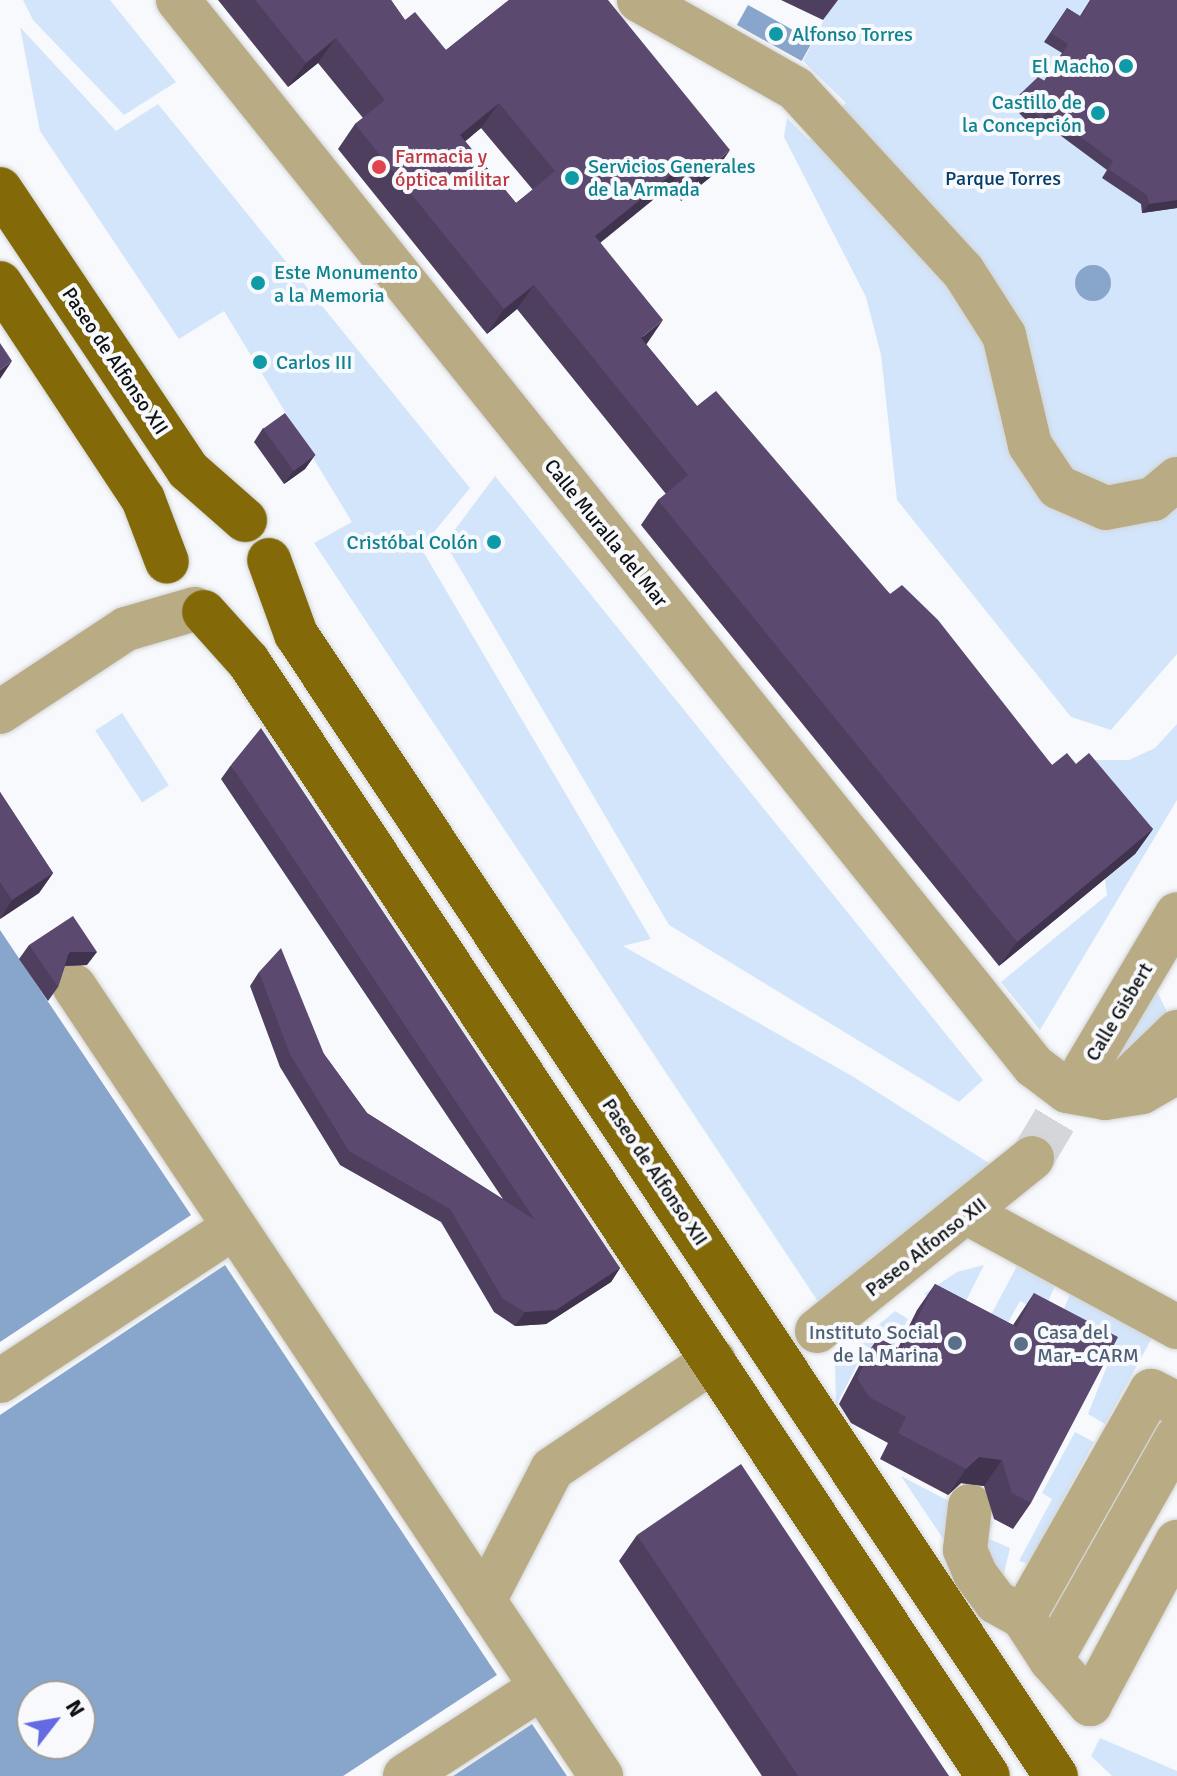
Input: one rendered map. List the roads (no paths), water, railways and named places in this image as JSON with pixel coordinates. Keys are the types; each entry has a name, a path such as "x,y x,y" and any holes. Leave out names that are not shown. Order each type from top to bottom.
{"main road":[{"name":"Paseo de Alfonso XII","path":"0,189 188,470 245,520"},
{"path":"0,283 143,499 167,566 200,611 248,661 988,1776"},
{"path":"167,566 176,534 198,516 245,520 264,541 269,560 250,603 224,614 200,611"},
{"name":"Paseo de Alfonso XII","path":"269,560 296,634 1056,1776"},
{"path":"714,1360 761,1330"}],"street":[{"name":"Calle Muralla del Mar","path":"178,0 1034,1066 1067,1091 1095,1083"},
{"path":"639,0 796,89 963,271 1004,335 1030,445 1058,487 1106,508 1153,499 1177,479"},
{"path":"126,629 167,566"},
{"path":"0,712 126,629 200,611"},
{"name":"Calle Gisbert","path":"1095,1083 1177,914"},
{"path":"74,986 601,1776"},
{"path":"1095,1083 1177,1032"},
{"path":"1095,1083 1142,1092 1177,1072"},
{"name":"Paseo Alfonso XII","path":"817,1331 969,1214 1032,1158"},
{"path":"969,1214 1177,1327"},
{"path":"0,1381 234,1227"},
{"path":"761,1330 817,1331 805,1399"},
{"path":"484,1601 552,1469 714,1360"},
{"path":"1023,1617 1151,1391 1177,1404"},
{"path":"1051,1660 1177,1437"},
{"path":"970,1506 965,1550 975,1574 996,1602 1023,1617 1051,1660 1090,1704 1177,1542"},
{"path":"405,1776 542,1687"}],"water":[{"path":"748,5 813,41 802,61 737,25"},
{"path":"1093,265 1105,271 1111,283 1105,295 1093,301 1081,295 1075,283 1081,271"},
{"path":"0,930 191,1215 0,1342"},
{"path":"225,1265 497,1675 343,1776 0,1776 0,1415"},
{"path":"532,1724 567,1776 453,1776"}],"tunnel":[{"path":"1032,1158 1085,1069"}],"place":[{"name":"Alfonso Torres","path":"776,34"},
{"name":"El Macho","path":"1126,66"},
{"name":"Castillo de la Concepción","path":"1098,113"},
{"name":"Farmacia y óptica militar","path":"379,167"},
{"name":"Servicios Generales de la Armada","path":"572,178"},
{"name":"Este Monumento a la Memoria","path":"258,283"},
{"name":"Carlos III","path":"260,362"},
{"name":"Cristóbal Colón","path":"494,542"},
{"name":"Instituto Social de la Marina","path":"955,1343"},
{"name":"Casa del Mar - CARM","path":"1021,1344"}],"park label":[{"name":"Parque Torres","path":"1003,178"}]}
